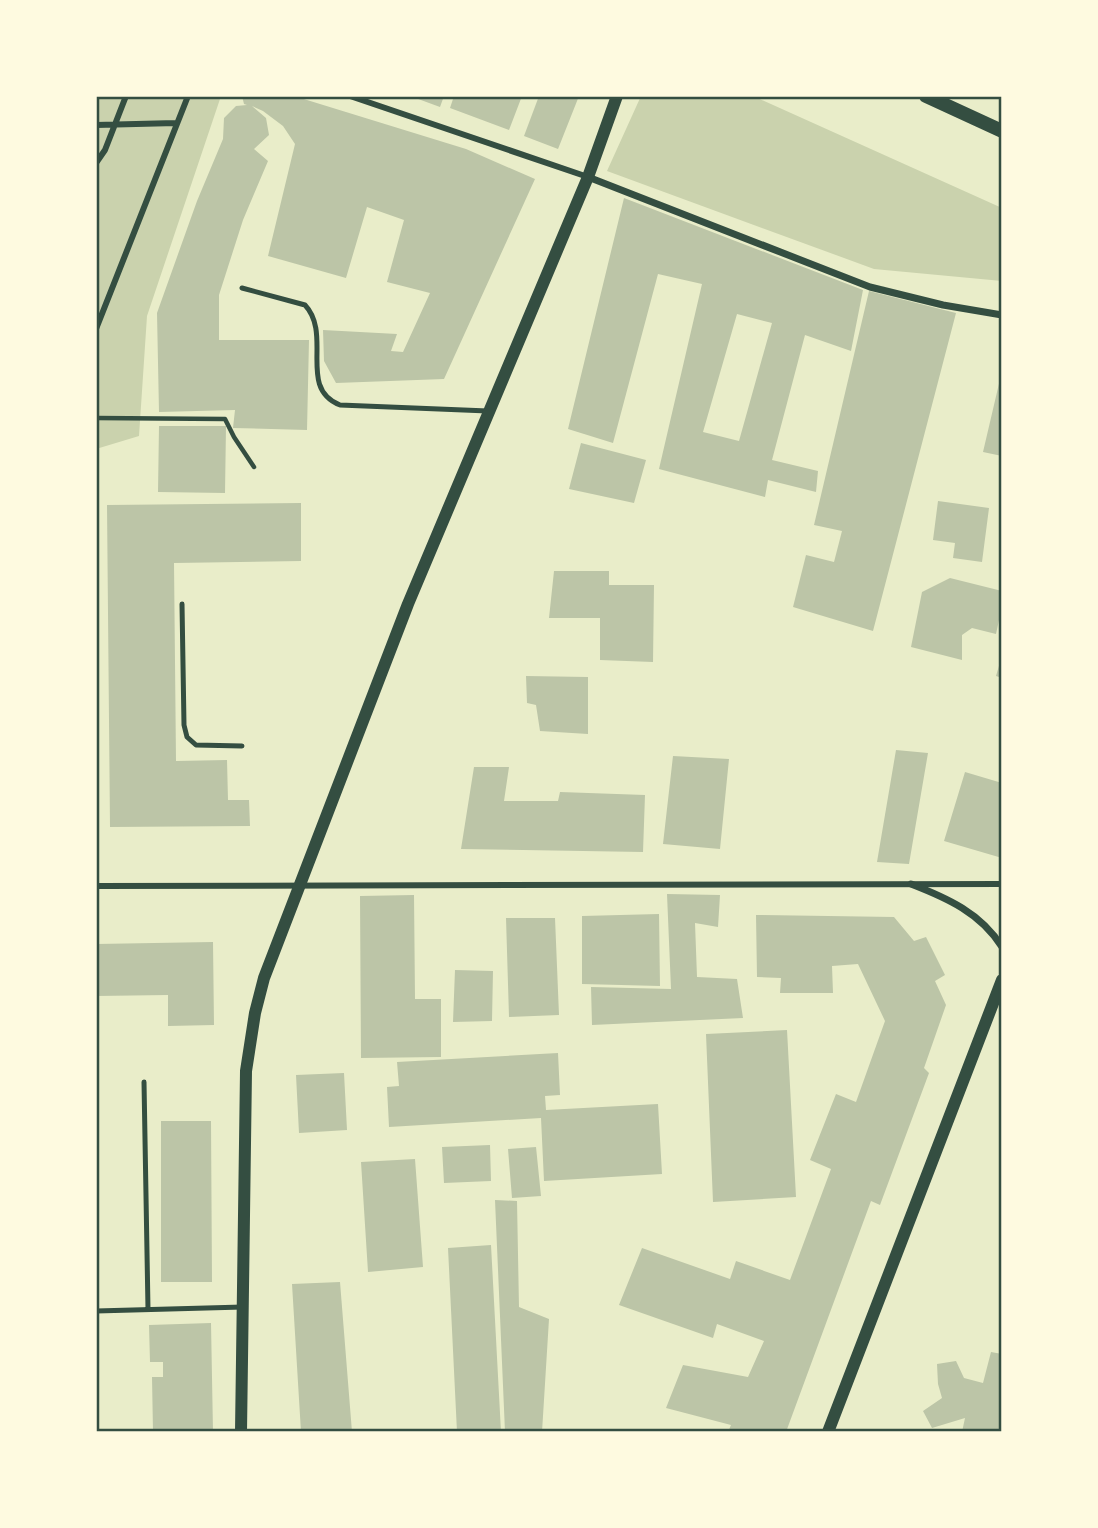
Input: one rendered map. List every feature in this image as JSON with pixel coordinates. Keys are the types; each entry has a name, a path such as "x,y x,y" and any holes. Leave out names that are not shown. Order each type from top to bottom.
{"main road":[{"path":"926,96 1002,131"}],"street":[{"path":"96,163 105,150 126,96"},
{"path":"96,329 188,96"},
{"path":"349,96 588,177 870,287 943,305 1002,315"},
{"path":"241,1432 244,1145 249,1042 264,978 403,617 588,177 617,96"},
{"path":"96,125 176,123"},
{"path":"911,884 965,908 983,922 1002,947"},
{"path":"96,886 1002,884"},
{"path":"828,1432 1002,980"}],"lane":[{"path":"242,288 305,305 312,313 316,326 318,379 321,392 329,400 340,405 488,411"},
{"path":"182,604 184,724 187,737 197,745 243,746"},
{"path":"144,1082 148,1309"},
{"path":"96,1311 243,1307"}],"path":[{"path":"96,418 225,419 254,467"}],"green space":[{"path":"96,96 221,96 147,316 139,436 96,449"},
{"path":"641,96 753,96 1002,208 1002,281 874,269 607,171"}],"building":[{"path":"242,96 294,96 466,149 535,179 444,379 336,383 324,361 323,330 397,334 391,351 403,352 430,293 387,282 404,220 367,207 346,278 268,256 295,144 283,126 252,106 266,118 269,135 254,149 268,161 243,220 219,295 219,340 309,340 307,430 233,428 235,410 159,412 157,313 197,201 223,139 224,118 236,106 247,105 244,104"},
{"path":"410,96 444,96 440,107"},
{"path":"454,96 522,96 509,130 450,108"},
{"path":"539,96 579,96 558,149 524,136"},
{"path":"624,198 863,290 851,351 805,335 772,460 818,471 816,492 768,480 765,497 659,469 702,284 658,274 613,443 568,429","holes":["737,314 772,323 739,441 703,432"]},
{"path":"869,291 956,313 873,631 793,607 806,555 834,562 842,531 814,525"},
{"path":"1002,375 1002,456 983,452"},
{"path":"159,426 226,426 225,493 158,492"},
{"path":"581,443 646,460 634,503 569,489"},
{"path":"938,501 989,508 982,562 953,558 955,543 933,540"},
{"path":"301,503 301,561 174,563 176,761 227,760 228,800 249,800 250,826 110,827 107,505"},
{"path":"554,571 609,571 609,585 654,585 653,662 600,660 600,618 549,618"},
{"path":"950,578 1002,591 996,634 972,628 962,635 962,660 911,647 922,592"},
{"path":"1002,659 1002,678 996,676"},
{"path":"526,676 588,677 588,734 540,731 536,705 527,703"},
{"path":"896,750 928,753 909,864 877,862"},
{"path":"673,756 729,759 720,849 663,844"},
{"path":"474,767 509,767 504,801 558,801 560,792 645,795 643,852 461,849"},
{"path":"965,772 1002,783 1002,858 944,841"},
{"path":"667,894 720,895 718,927 695,923 697,977 737,979 743,1018 592,1025 591,987 671,989"},
{"path":"414,895 415,999 441,999 441,1057 361,1058 360,896"},
{"path":"659,914 660,986 582,984 582,916"},
{"path":"756,915 894,917 914,941 926,937 945,975 935,981 946,1005 924,1068 929,1073 880,1205 871,1201 786,1432 728,1432 731,1425 666,1408 683,1365 748,1377 764,1341 717,1324 713,1338 619,1305 642,1248 730,1279 736,1261 790,1280 831,1169 810,1160 836,1094 856,1102 885,1021 858,964 832,966 833,993 780,993 781,978 757,977"},
{"path":"506,918 555,918 559,1015 509,1017"},
{"path":"213,942 214,1025 168,1026 168,995 96,996 96,944"},
{"path":"455,970 493,971 492,1021 453,1022"},
{"path":"787,1030 796,1197 713,1202 706,1034"},
{"path":"558,1053 560,1095 545,1096 546,1110 658,1104 662,1174 544,1181 541,1118 389,1127 387,1087 399,1086 397,1062"},
{"path":"344,1073 347,1130 299,1133 296,1075"},
{"path":"161,1121 211,1121 212,1282 161,1282"},
{"path":"490,1145 491,1181 444,1183 442,1147"},
{"path":"536,1147 541,1196 512,1198 508,1149"},
{"path":"415,1159 423,1267 368,1272 361,1162"},
{"path":"495,1200 517,1201 519,1307 549,1319 542,1432 505,1432"},
{"path":"491,1245 501,1432 457,1432 448,1248"},
{"path":"340,1282 352,1432 301,1432 292,1284"},
{"path":"211,1323 213,1432 153,1432 152,1377 163,1377 163,1362 150,1362 149,1325"},
{"path":"991,1352 1002,1354 1002,1432 962,1432 965,1418 932,1428 923,1411 942,1398 937,1364 956,1361 964,1378 983,1383"}]}
